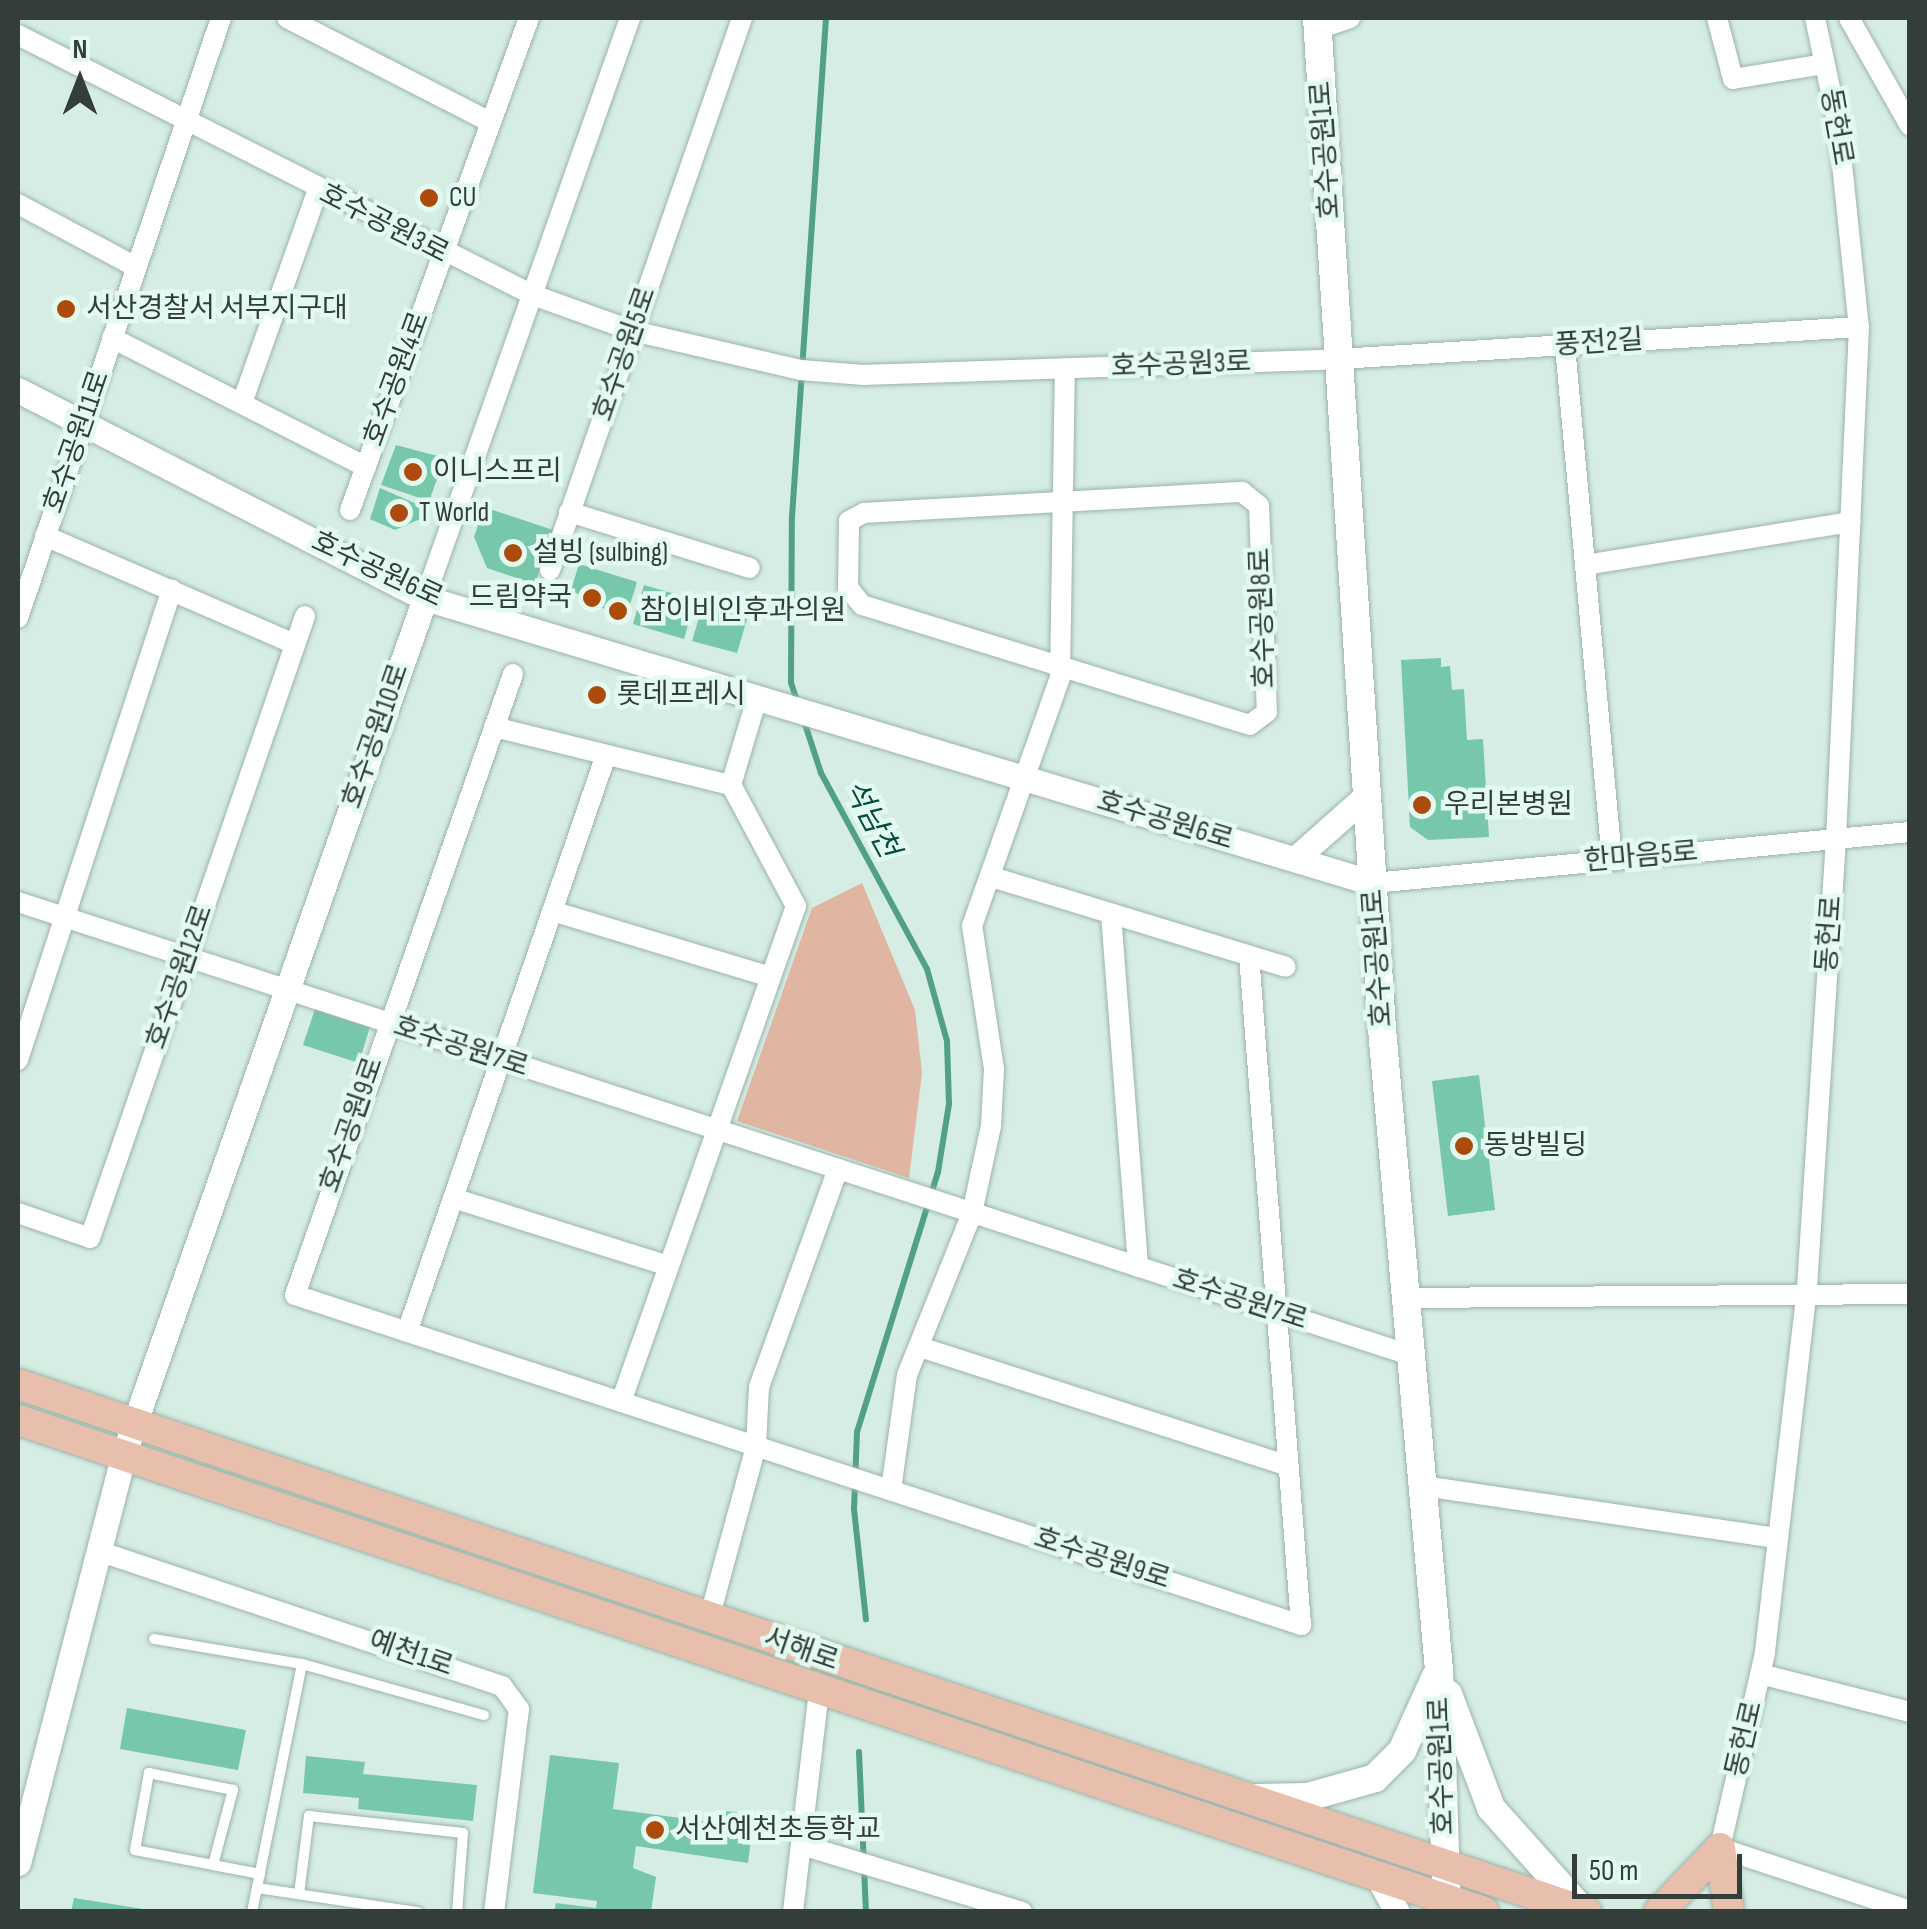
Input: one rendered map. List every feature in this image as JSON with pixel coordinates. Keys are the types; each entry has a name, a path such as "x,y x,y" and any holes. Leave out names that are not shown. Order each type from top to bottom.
{"main road":[{"name":"호수공원1로","path":"1318,23 1373,882 1438,1670 1447,1905"},
{"name":"서해로","path":"18,1384 1584,1911"},
{"name":"서해로","path":"18,1420 1377,1876 1447,1905 1484,1912"},
{"path":"1236,1796 1308,1797 1376,1778 1402,1751 1438,1670"},
{"path":"1438,1670 1491,1808 1584,1911"},
{"path":"1659,1912 1720,1848"},
{"path":"1720,1848 1729,1912"}],"street":[{"name":"호수공원11로","path":"18,618 221,18"},
{"path":"286,18 490,122"},
{"name":"호수공원4로","path":"350,510 528,18"},
{"name":"호수공원10로","path":"123,1456 630,18"},
{"name":"호수공원5로","path":"550,570 742,18"},
{"path":"1318,23 1350,18"},
{"path":"1717,18 1733,80 1825,64"},
{"name":"동헌로","path":"1720,1848 1760,1674 1806,1297 1836,839 1859,327 1854,239 1814,18"},
{"path":"1850,18 1910,126"},
{"name":"호수공원3로","path":"18,35 442,254 533,296 633,330 770,363 842,373 1339,360"},
{"path":"242,403 318,190"},
{"path":"18,204 136,266"},
{"name":"풍전2길","path":"1339,360 1859,327"},
{"name":"호수공원4로","path":"112,338 366,467"},
{"path":"1565,346 1612,860"},
{"path":"891,1490 895,1426 962,1209 994,1068 972,942 1028,780 1060,666 1065,368"},
{"name":"호수공원6로","path":"18,390 425,598 1373,882"},
{"name":"호수공원8로","path":"1242,492 1259,506 1267,712 1250,725 862,605 848,588 849,522 864,513 1063,502 1242,492"},
{"path":"570,512 750,568"},
{"path":"1585,565 1850,522"},
{"path":"45,536 294,644"},
{"path":"18,1060 172,590"},
{"name":"호수공원12로","path":"18,1213 90,1238 304,616"},
{"name":"호수공원9로","path":"513,674 387,1022 295,1295 1301,1624 1285,1465 1249,956"},
{"path":"621,1402 796,906 730,786 757,698"},
{"path":"494,727 730,786"},
{"path":"408,1332 606,755"},
{"path":"1295,859 1367,795"},
{"name":"한마음5로","path":"1373,882 1910,832"},
{"path":"992,876 1286,967"},
{"name":"호수공원7로","path":"18,902 1414,1356"},
{"path":"552,911 770,977"},
{"path":"1111,914 1138,1266"},
{"path":"709,1618 756,1446 759,1387 777,1326 838,1169"},
{"path":"453,1198 669,1266"},
{"path":"1408,1298 1910,1294"},
{"path":"920,1347 1285,1465"},
{"path":"18,1864 123,1456"},
{"path":"1424,1486 1778,1538"},
{"name":"예천1로","path":"98,1551 502,1686 519,1709 494,1912"},
{"path":"1760,1674 1910,1712"},
{"path":"793,1912 819,1689"},
{"path":"802,1845 1022,1912"},
{"path":"1720,1848 1910,1911"},
{"path":"1377,1876 1398,1912"}],"lane":[{"path":"154,1639 302,1664 484,1714"},
{"path":"252,1912 302,1664"},
{"path":"213,1865 233,1790 149,1773 135,1850 213,1865 260,1874"},
{"path":"299,1894 310,1816 463,1833 456,1912"},
{"path":"257,1888 418,1912"}],"shaded area":[{"path":"862,883 915,1010 922,1073 909,1178 737,1121 812,908"}],"building":[{"name":"이니스프리","path":"396,445 445,458 429,501 381,485"},
{"name":"T World","path":"380,488 428,509 425,517 395,530 370,519"},
{"name":"설빙 (sulbing)","path":"484,507 553,530 535,584 487,568 474,537"},
{"path":"579,564 637,582 625,621 571,590"},
{"path":"644,585 695,600 684,639 633,624"},
{"path":"703,604 748,616 737,653 692,641"},
{"path":"1441,658 1441,667 1450,666 1452,690 1464,689 1467,740 1483,739 1489,837 1428,840 1410,827 1401,660"},
{"path":"317,1003 372,1020 359,1063 303,1045"},
{"name":"동방빌딩","path":"1479,1075 1495,1210 1448,1216 1432,1081"},
{"path":"127,1708 246,1730 238,1770 120,1749"},
{"name":"서산예천초등학교","path":"550,1755 619,1763 613,1809 725,1824 726,1811 754,1815 748,1863 636,1846 633,1868 656,1877 651,1912 554,1912 556,1903 596,1908 597,1901 533,1893"},
{"path":"306,1756 365,1762 363,1774 477,1785 473,1821 358,1809 359,1798 303,1793"},
{"path":"74,1898 143,1909 143,1912 71,1912"}],"waterway":[{"name":"석남천","path":"798,704 791,683 792,517 826,18"},
{"name":"석남천","path":"804,721 821,773 927,969 947,1041 949,1104 938,1172 857,1432 854,1509 866,1619"},
{"name":"석남천","path":"859,1752 866,1912"}],"place":[{"name":"CU","path":"429,198"},
{"name":"서산경찰서 서부지구대","path":"66,309"},
{"name":"이니스프리","path":"413,472"},
{"name":"T World","path":"399,513"},
{"name":"설빙 (sulbing)","path":"513,553"},
{"name":"드림약국","path":"592,598"},
{"name":"참이비인후과의원","path":"618,611"},
{"name":"롯데프레시","path":"597,695"},
{"name":"우리본병원","path":"1422,805"},
{"name":"동방빌딩","path":"1464,1146"},
{"name":"서산예천초등학교","path":"655,1830"}]}
